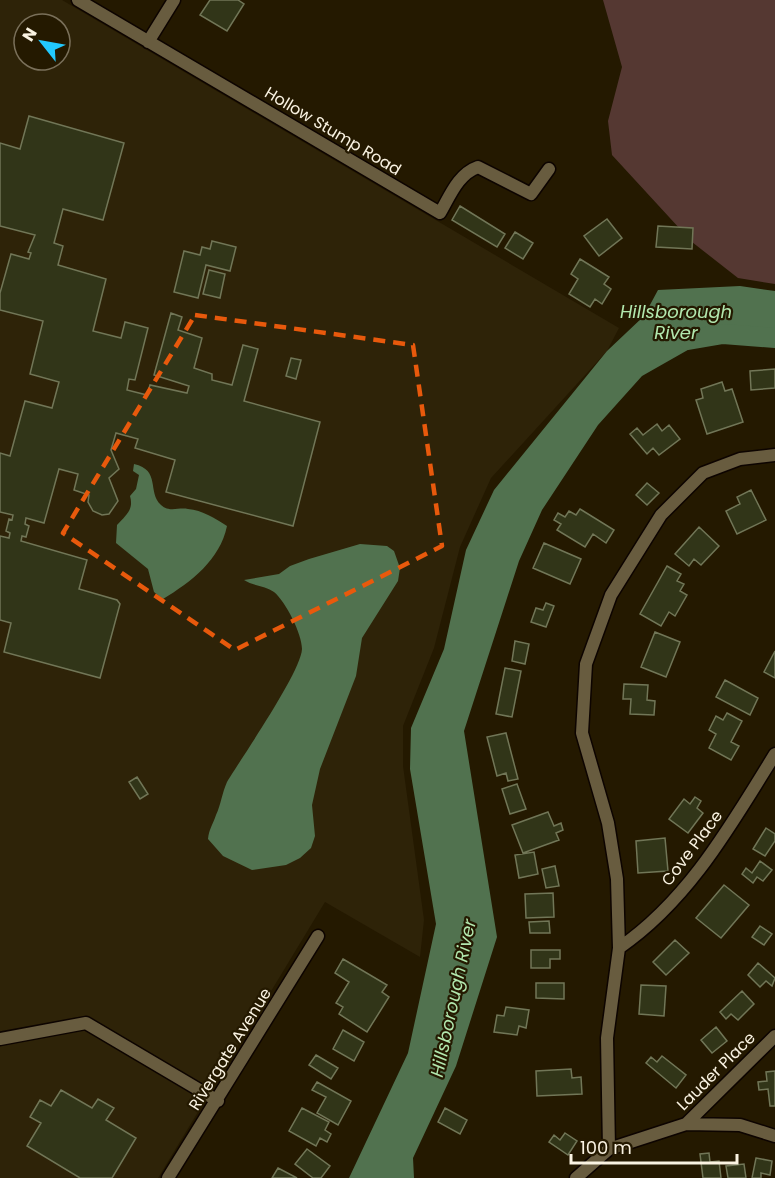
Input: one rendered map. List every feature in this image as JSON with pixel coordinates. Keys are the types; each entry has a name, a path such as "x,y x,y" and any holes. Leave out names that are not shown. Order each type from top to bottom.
{"street":[{"name":"Hollow Stump Road","path":"78,0 440,213 462,176 470,169 478,167 531,194 549,169"},
{"path":"148,42 174,0"},
{"path":"576,1178 609,1149 607,1038 619,948 617,879 608,823 582,733 586,664 596,631 611,595 661,515 703,473 740,459 775,455"},
{"name":"Cove Place","path":"619,948 646,929 684,889 728,831 775,754"},
{"name":"Rivergate Avenue","path":"168,1178 218,1101 318,936"},
{"path":"0,1040 86,1023 218,1101"},
{"name":"Lauder Place","path":"609,1149 686,1124 775,1036"},
{"path":"686,1124 740,1125 775,1136"}],"highlighted area":[{"path":"195,315 413,345 442,546 235,650 63,533"}],"shaded area":[{"path":"0,0 62,0 619,328 607,351 491,478 460,547 434,648 403,726 403,766 424,920 420,957 325,902 158,1178 0,1178"},
{"path":"603,0 775,0 775,284 738,278 692,242 612,155 608,121 622,67"}],"water":[{"name":"Hillsborough River","path":"740,286 775,291 775,344 730,326 642,376 598,425 542,510 519,561 464,731 497,937 456,1066 413,1158 414,1178 349,1178 408,1053 436,924 410,769 411,728 444,649 466,550 494,490 607,351 644,316 658,290"},
{"path":"134,464 148,471 157,500 164,507 198,511 227,526 211,560 194,577 163,599 154,592 148,569 116,543 117,525 128,512 131,505 130,496 136,489 139,475 133,471"},
{"path":"360,544 387,546 394,551 400,568 398,581 362,638 356,676 320,769 312,805 315,836 311,848 300,858 286,865 252,870 223,856 208,839 210,829 227,782 282,695 302,649 296,627 279,597 271,590 244,580 279,574 290,566"}],"building":[{"path":"210,0 238,0 244,4 227,31 200,15"},
{"path":"29,116 124,143 103,220 63,209 54,243 63,246 58,265 106,279 93,331 121,338 125,322 148,328 135,380 129,379 127,390 147,395 150,385 187,393 189,386 154,375 171,313 182,317 178,330 202,338 194,368 212,374 212,380 232,385 243,345 258,349 244,401 320,422 293,526 166,492 175,460 135,448 138,439 116,433 111,450 119,469 109,478 118,501 109,514 102,515 93,511 88,502 89,495 74,490 78,474 59,469 44,523 26,518 25,524 29,526 26,537 22,536 21,541 87,560 79,589 117,600 120,604 100,678 4,652 11,623 0,620 0,536 9,538 10,533 6,531 9,519 12,520 13,515 0,512 0,453 10,456 25,401 52,408 59,382 30,374 43,321 0,310 0,293 11,254 29,259 31,253 28,252 35,235 0,226 0,143 20,149"},
{"path":"460,206 505,234 497,247 452,220"},
{"path":"607,219 622,238 599,256 584,236"},
{"path":"658,226 693,228 692,249 656,247"},
{"path":"515,232 533,243 523,259 505,248"},
{"path":"212,241 236,247 230,271 206,265 198,298 174,292 184,251 200,255 202,247 210,249"},
{"path":"580,259 609,277 604,284 611,289 602,304 595,299 590,307 569,294 578,279 571,274"},
{"path":"209,270 225,274 220,298 203,294"},
{"path":"291,358 301,360 296,379 286,376"},
{"path":"775,369 775,388 751,390 750,371"},
{"path":"722,382 725,391 732,389 743,422 707,434 696,400 703,398 701,389"},
{"path":"657,424 662,431 669,425 680,439 659,455 653,448 647,454 630,434 637,428 643,435"},
{"path":"647,483 659,493 647,505 636,495"},
{"path":"751,490 766,520 737,534 726,511 740,504 737,497"},
{"path":"580,509 614,530 606,543 593,534 585,547 557,530 561,524 554,520 558,513 565,517 569,511 576,515"},
{"path":"699,527 719,546 701,565 694,559 689,566 675,554"},
{"path":"544,543 581,559 570,584 533,568"},
{"path":"667,566 681,574 677,581 684,584 680,591 687,595 675,616 669,612 661,626 640,614"},
{"path":"546,603 554,606 546,627 531,622 536,608 543,610"},
{"path":"655,632 680,642 666,677 641,667"},
{"path":"515,641 529,644 525,664 512,661"},
{"path":"775,651 775,678 764,672"},
{"path":"505,668 521,671 512,717 496,714"},
{"path":"725,680 758,698 750,715 716,697"},
{"path":"624,684 648,685 647,700 655,701 654,715 630,714 631,699 623,699"},
{"path":"727,713 742,721 731,742 739,746 731,760 709,748 716,734 709,730 716,716 723,720"},
{"path":"506,733 518,779 508,781 506,773 497,776 487,737"},
{"path":"137,777 148,794 140,799 129,782"},
{"path":"517,784 526,809 510,814 502,789"},
{"path":"695,797 701,801 697,808 703,813 688,833 669,819 684,799 690,804"},
{"path":"548,812 554,826 561,823 563,830 556,833 559,840 523,853 512,825"},
{"path":"766,828 775,834 775,841 765,856 753,849"},
{"path":"665,838 668,871 638,873 636,841"},
{"path":"534,852 538,874 519,878 515,855"},
{"path":"760,861 772,870 763,881 757,877 753,883 742,874 746,868 752,873"},
{"path":"555,866 559,886 546,888 542,869"},
{"path":"724,885 749,905 721,938 696,918"},
{"path":"553,893 554,917 526,918 525,894"},
{"path":"549,921 550,933 530,933 529,922"},
{"path":"760,926 772,934 764,945 752,937"},
{"path":"675,940 689,953 666,975 653,962"},
{"path":"531,950 560,950 560,959 550,959 550,968 531,968"},
{"path":"343,959 387,985 382,992 389,997 367,1032 339,1014 343,1007 336,1003 349,982 335,973"},
{"path":"758,963 775,978 772,986 766,981 760,987 748,975"},
{"path":"536,983 564,983 564,999 536,998"},
{"path":"641,985 666,986 664,1016 639,1014"},
{"path":"742,991 754,1004 738,1020 731,1014 726,1019 720,1012"},
{"path":"506,1007 529,1010 526,1028 519,1026 517,1035 494,1032 497,1015 504,1016"},
{"path":"716,1027 727,1041 712,1053 701,1040"},
{"path":"343,1030 364,1042 354,1061 333,1049"},
{"path":"316,1055 338,1068 331,1079 309,1065"},
{"path":"662,1056 686,1075 676,1088 646,1063 651,1057 657,1062"},
{"path":"571,1069 572,1078 581,1077 582,1094 537,1096 536,1071"},
{"path":"775,1071 775,1106 770,1106 768,1089 759,1090 758,1082 767,1081 766,1072"},
{"path":"317,1082 351,1101 338,1125 317,1113 326,1097 312,1090"},
{"path":"61,1090 92,1108 98,1099 114,1108 106,1120 136,1138 112,1178 80,1178 27,1146 41,1123 30,1117 40,1100 51,1106"},
{"path":"302,1108 329,1122 325,1130 331,1134 327,1142 320,1138 316,1146 289,1131"},
{"path":"445,1108 467,1120 460,1134 438,1122"},
{"path":"565,1133 577,1141 568,1155 549,1142 554,1135 560,1140"},
{"path":"307,1149 330,1166 321,1178 313,1178 295,1164"},
{"path":"709,1153 710,1162 719,1161 721,1178 703,1178 700,1154"},
{"path":"756,1158 772,1161 770,1175 761,1173 761,1178 752,1178"},
{"path":"744,1164 746,1178 728,1178 726,1166"},
{"path":"278,1168 297,1178 272,1178"}],"waterway":[{"name":"Hillsborough River","path":"688,340 723,334 775,338"}]}
